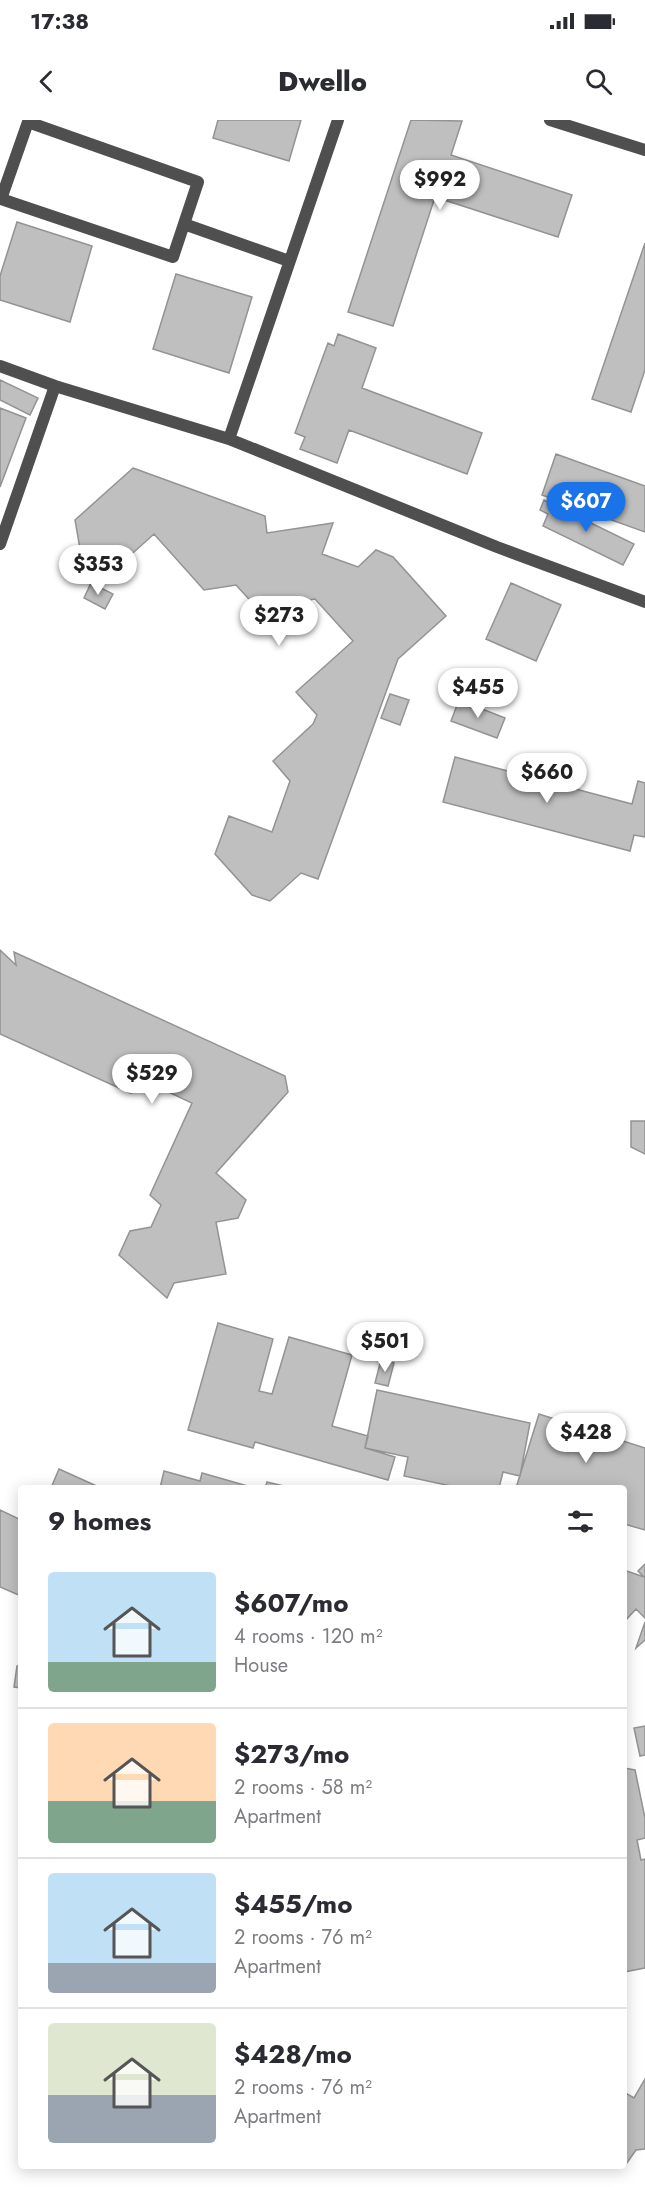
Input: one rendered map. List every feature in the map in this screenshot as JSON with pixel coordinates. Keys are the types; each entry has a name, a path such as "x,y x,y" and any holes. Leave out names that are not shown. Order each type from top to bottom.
{"street":[{"path":"229,439 338,120"},
{"path":"550,120 645,150"},
{"path":"28,122 198,182 173,257 2,199 4,173 28,122"},
{"path":"184,224 289,261"},
{"path":"0,366 55,386 229,439 497,547 645,602"},
{"path":"0,544 55,386"}],"building":[{"path":"218,120 301,120 289,161 213,138"},
{"path":"411,120 462,121 451,155 572,195 558,237 435,197 393,326 348,312"},
{"path":"17,222 92,246 70,322 0,300 0,276"},
{"path":"645,243 645,370 631,412 592,399"},
{"path":"176,274 252,297 229,373 153,349"},
{"path":"338,334 376,348 362,388 482,433 467,474 349,430 337,463 300,449 305,437 295,433 328,343 334,346"},
{"path":"0,380 38,398 30,415 0,400"},
{"path":"0,408 26,418 0,487"},
{"path":"556,454 645,486 645,532 542,495"},
{"path":"133,468 265,516 267,533 333,523 322,554 358,567 376,550 393,557 446,616 398,659 318,879 301,873 270,901 252,895 215,854 229,816 272,832 290,781 273,761 313,724 317,715 296,692 353,641 315,599 288,604 278,631 236,585 204,590 154,534 104,579 84,572 75,520"},
{"path":"544,500 634,544 623,565 543,526 548,514 540,510"},
{"path":"91,583 113,594 105,609 84,598"},
{"path":"511,583 561,605 536,661 486,639"},
{"path":"390,694 409,700 400,725 381,718"},
{"path":"459,700 505,718 497,738 451,721"},
{"path":"455,757 632,804 638,781 645,783 645,837 634,835 630,851 443,802"},
{"path":"0,950 16,965 14,952 285,1076 288,1092 216,1173 246,1200 238,1218 216,1222 226,1274 174,1283 167,1298 119,1255 130,1231 151,1227 161,1205 150,1195 192,1103 160,1088 130,1093 0,1034"},
{"path":"631,1121 645,1121 645,1154 631,1147"},
{"path":"218,1323 273,1339 259,1391 272,1394 289,1337 352,1355 332,1426 368,1436 365,1448 395,1457 388,1480 255,1442 253,1448 188,1430"},
{"path":"381,1360 394,1363 388,1386 375,1383"},
{"path":"377,1390 530,1423 520,1476 503,1472 500,1485 446,1485 404,1476 408,1457 365,1448"},
{"path":"539,1414 645,1448 645,1530 627,1525 627,1485 517,1485"},
{"path":"59,1469 94,1485 52,1485"},
{"path":"164,1471 200,1481 202,1473 244,1485 161,1485"},
{"path":"0,1510 18,1519 18,1595 0,1587"},
{"path":"645,1564 645,1618 636,1609 627,1619 627,1571 644,1577 638,1571"},
{"path":"645,1622 645,1640 636,1648"},
{"path":"17,1666 18,1666 18,1688 14,1687"},
{"path":"645,1726 645,1755 640,1756 634,1728"},
{"path":"627,1769 635,1770 645,1818 645,1838 637,1840 641,1860 645,1859 645,1968 627,1971"},
{"path":"645,2079 645,2149 636,2150 627,2163 627,2094 634,2098"}]}
